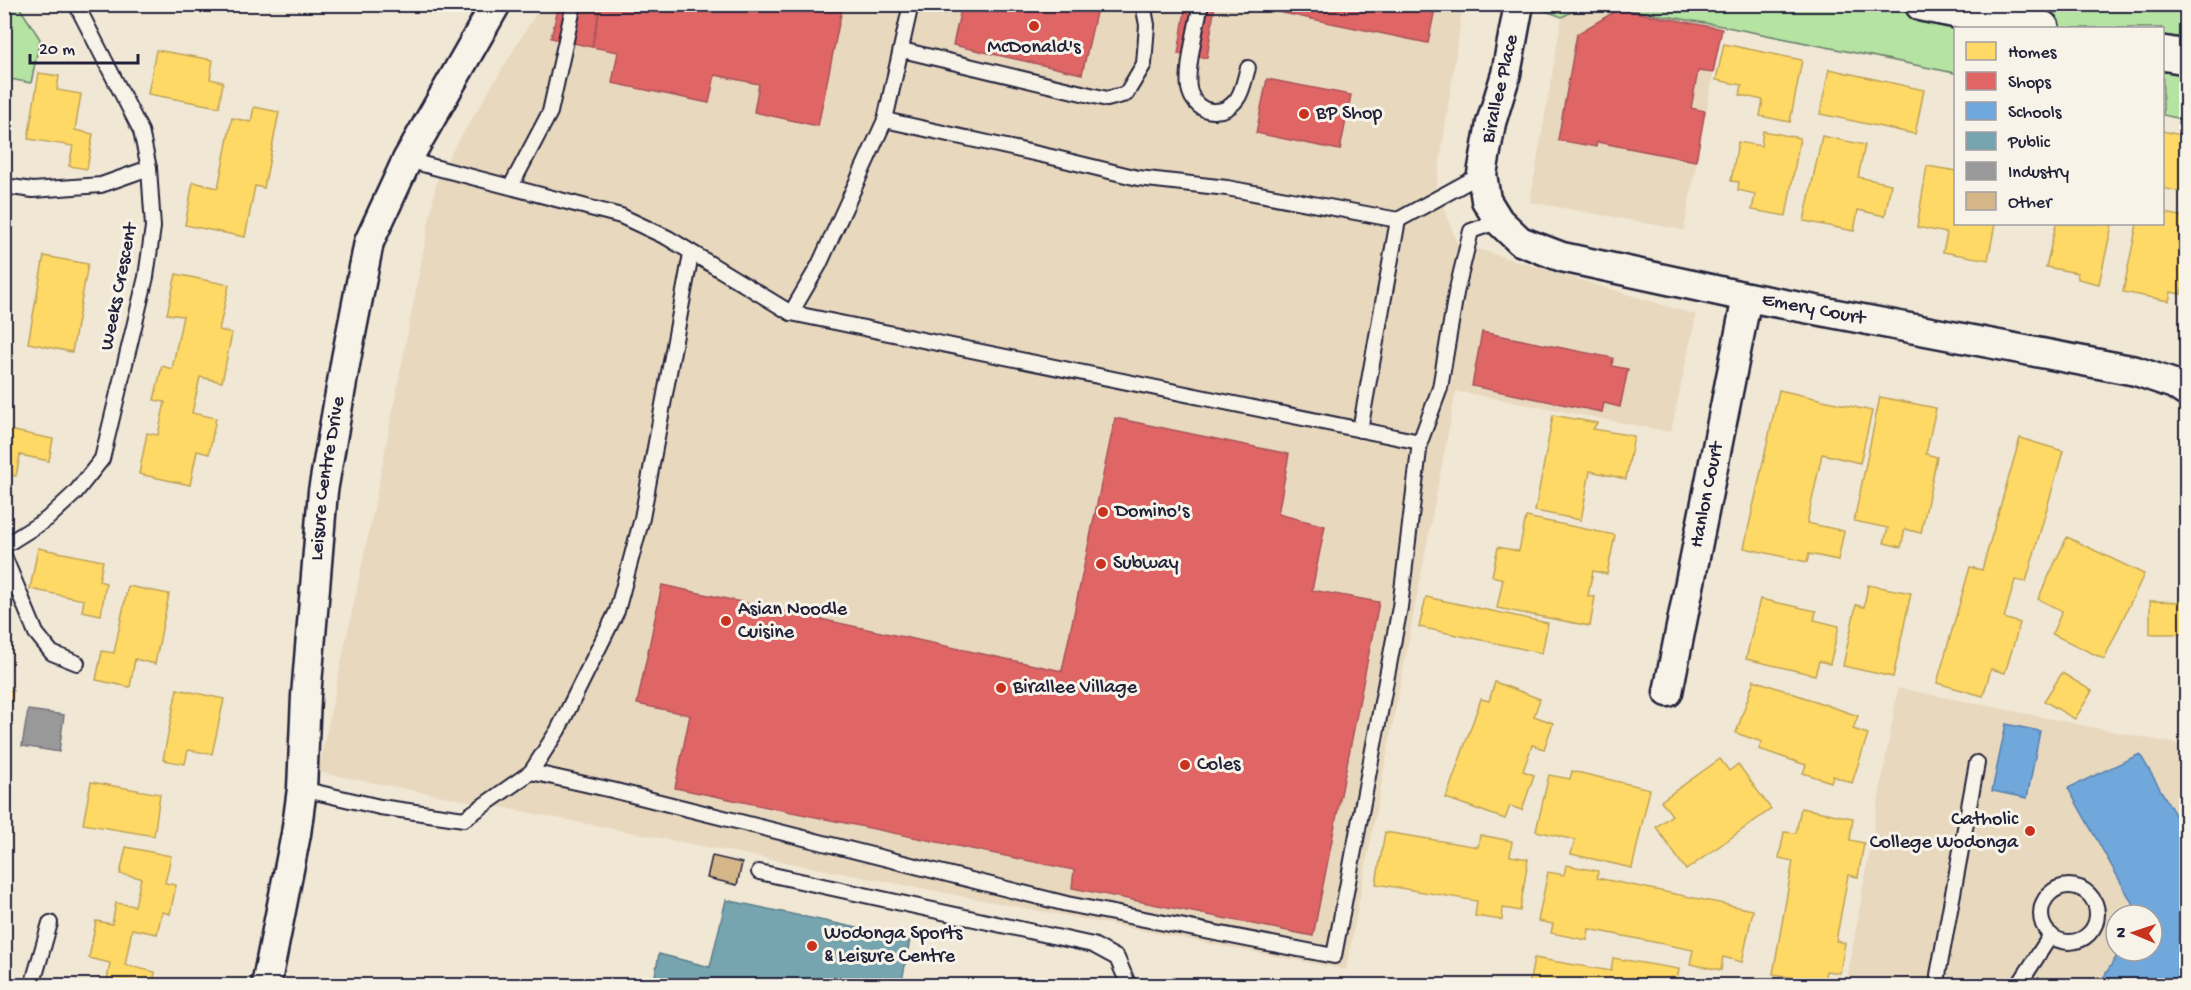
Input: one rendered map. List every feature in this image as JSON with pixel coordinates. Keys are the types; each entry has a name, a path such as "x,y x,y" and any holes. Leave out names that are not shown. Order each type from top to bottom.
{"main road":[{"path":"1922,4 2037,27"},
{"path":"2164,52 2187,57"}],"street":[{"name":"Leisure Centre Drive","path":"266,986 296,834 302,789 306,696 325,480 369,242 406,160 496,4"},
{"name":"Birallee Place","path":"1482,174 1491,123 1506,74 1519,4"},
{"name":"Emery Court","path":"1482,174 1486,200 1499,221 1520,241 1551,254 1747,297 2136,371 2174,384 2187,392"},
{"name":"Hanlon Court","path":"1668,692 1747,297"}],"lane":[{"name":"Weeks Crescent","path":"4,546 47,519 68,500 102,459 146,276 153,227 149,168 141,131 76,4"},
{"path":"511,186 550,112 574,4"},
{"path":"791,313 819,265 885,120 911,4"},
{"path":"902,50 1107,99 1126,94 1144,64 1147,25 1143,4"},
{"path":"1201,4 1191,56 1189,91 1197,105 1209,112 1225,110 1238,98 1248,68"},
{"path":"885,120 1138,178 1227,188 1398,220 1482,174"},
{"path":"406,160 621,216 668,238 791,313 1420,442"},
{"path":"4,186 33,190 101,185 149,168"},
{"path":"1360,430 1398,220"},
{"path":"531,772 612,790 1067,904 1334,956 1400,607 1420,442 1440,388 1456,293 1471,231 1499,221"},
{"path":"302,789 380,807 464,819 531,772 558,730 617,612 642,518 691,254"},
{"path":"4,556 36,633 52,653 77,663"},
{"path":"1938,986 1938,975 1977,763"},
{"path":"759,872 1093,945 1117,958 1129,986"},
{"path":"2071,885 2088,892 2097,910 2097,919 2088,935 2071,942 2062,941 2050,935 2040,915 2045,897 2061,886 2071,885"},
{"path":"32,986 50,923"},
{"path":"2019,986 2050,935"}],"shaded area":[{"name":"Birallee Village","path":"541,5 1463,5 1436,188 1457,243 1696,315 1671,432 1456,391 1346,970 318,772 375,503 438,175"},
{"path":"1585,5 1603,5 1722,26 1684,230 1530,202 1562,17"},
{"name":"Catholic College Wodonga","path":"1898,688 2186,746 2186,985 1846,986"}],"green space":[{"path":"4,5 18,5 40,39 31,83 5,78"},
{"path":"1529,5 1585,5 1562,17"},
{"path":"1603,5 2186,5 2186,120 2164,115 2164,27 1954,27 1954,73 1722,26"}],"building: Homes":[{"path":"1724,44 1802,60 1790,122 1760,116 1763,100 1740,95 1742,85 1716,80"},
{"path":"156,50 213,60 210,79 223,82 219,107 148,94"},
{"path":"1829,69 1924,90 1915,134 1820,114"},
{"path":"39,73 59,76 57,90 81,94 75,130 93,134 87,169 69,166 73,146 28,139"},
{"path":"254,107 279,112 264,188 255,186 245,237 185,225 193,182 218,188 232,118 251,122"},
{"path":"1763,131 1800,138 1786,216 1752,210 1755,194 1738,190 1739,182 1731,181 1738,142 1761,146"},
{"path":"2164,131 2186,136 2186,193 2164,188"},
{"path":"1822,136 1865,145 1858,177 1891,184 1885,216 1858,210 1854,231 1804,221"},
{"path":"1927,166 1954,171 1954,225 1995,225 1988,260 1943,252 1947,233 1917,227"},
{"path":"2164,212 2184,217 2180,236 2186,237 2183,260 2186,260 2186,270 2181,294 2171,292 2169,301 2123,292 2137,225 2164,225"},
{"path":"2056,225 2112,225 2099,284 2078,279 2077,273 2046,267"},
{"path":"44,256 88,264 72,352 28,343"},
{"path":"176,274 229,285 219,330 232,333 222,382 200,377 192,413 216,418 209,454 197,451 190,485 139,474 147,433 158,435 165,402 154,400 162,366 172,369 183,316 167,314"},
{"path":"1779,390 1872,411 1860,463 1822,454 1807,523 1844,531 1838,560 1809,554 1807,562 1744,548"},
{"path":"1880,397 1936,408 1926,454 1937,457 1921,533 1905,529 1901,547 1884,543 1888,528 1854,521"},
{"path":"1553,415 1597,423 1593,429 1634,436 1626,479 1590,471 1581,520 1535,511"},
{"path":"4,429 53,439 49,461 20,455 16,476 4,474"},
{"path":"2020,438 2063,451 2026,582 2015,580 2004,618 2020,623 2005,673 1991,669 1983,696 1937,683 1970,567 1982,570"},
{"path":"1526,517 1615,535 1607,574 1593,571 1588,596 1595,597 1590,626 1497,608 1503,579 1492,576 1498,547 1519,551"},
{"path":"2067,537 2144,574 2104,659 2052,634 2062,611 2038,599"},
{"path":"38,548 103,561 99,581 106,583 101,615 82,611 84,600 30,589"},
{"path":"1868,585 1911,593 1893,677 1843,666 1856,605 1864,607"},
{"path":"128,586 169,594 155,664 135,659 130,687 96,680 102,651 114,653"},
{"path":"1426,597 1548,623 1542,653 1419,627"},
{"path":"1760,599 1816,611 1814,620 1839,626 1830,664 1819,661 1815,675 1746,659"},
{"path":"2150,601 2186,602 2186,634 2150,634"},
{"path":"2062,673 2092,691 2075,719 2044,701"},
{"path":"1754,680 1858,716 1853,729 1868,734 1852,783 1833,776 1831,782 1803,773 1806,765 1759,749 1762,742 1736,733"},
{"path":"1495,682 1540,699 1534,716 1553,723 1544,749 1532,745 1523,771 1534,775 1522,810 1510,806 1505,819 1446,798 1481,699 1489,701"},
{"path":"177,689 224,699 212,754 188,750 185,764 163,760"},
{"path":"4,690 13,691 7,723 4,722"},
{"path":"1720,759 1729,771 1738,764 1771,809 1686,870 1656,827 1672,815 1661,801"},
{"path":"1572,771 1650,789 1632,868 1571,854 1575,840 1536,831 1549,775 1570,779"},
{"path":"91,782 160,794 154,836 83,824"},
{"path":"1801,808 1853,818 1850,840 1864,843 1858,877 1848,875 1836,941 1845,943 1840,973 1826,971 1824,983 1773,974 1793,861 1779,858 1784,832 1796,833"},
{"path":"1385,832 1478,847 1480,835 1512,841 1510,856 1528,859 1520,911 1503,908 1502,920 1475,916 1477,901 1376,884"},
{"path":"126,847 171,856 165,883 176,885 170,914 162,912 157,934 132,929 125,965 155,972 153,986 106,986 110,963 89,958 96,921 112,924 116,903 135,906 141,878 120,874"},
{"path":"1566,865 1598,871 1597,878 1753,910 1742,962 1723,957 1721,970 1690,964 1693,950 1589,929 1587,940 1551,933 1553,924 1538,921 1548,872 1564,875"},
{"path":"1534,958 1611,971 1613,958 1679,969 1676,986 1529,986"}],"building: Shops":[{"path":"559,4 601,4 592,47 551,38"},
{"path":"601,4 843,4 818,126 754,112 759,84 715,75 709,103 612,83 618,52 592,47"},
{"path":"962,4 1098,4 1082,74 953,45"},
{"path":"1186,4 1215,4 1207,58 1178,54"},
{"path":"1274,4 1436,4 1428,43 1273,11"},
{"path":"1619,9 1722,29 1713,73 1698,71 1691,108 1705,111 1696,161 1597,142 1596,147 1558,140 1577,34"},
{"name":"BP Shop","path":"1267,79 1351,95 1340,150 1256,133"},
{"path":"1482,332 1613,358 1612,366 1628,369 1620,407 1604,403 1602,412 1472,386"},
{"name":"Birallee Village","path":"1115,418 1289,454 1278,514 1325,526 1312,590 1379,602 1313,936 1072,888 1074,870 675,788 690,715 637,704 662,585 1062,671"}],"building: Schools":[{"path":"2006,724 2040,731 2027,798 1992,791"},
{"path":"2140,754 2186,834 2186,986 2098,986 2112,963 2164,963 2164,903 2132,903 2068,788"}],"building: Public":[{"name":"Wodonga Sports & Leisure Centre","path":"726,900 910,939 901,986 653,986 659,954 710,967"}],"building: Industry":[{"path":"28,710 64,715 59,752 22,746"}],"building: Other":[{"path":"712,856 742,863 737,885 707,878"}],"place":[{"name":"McDonald's","path":"1034,26"},
{"name":"BP Shop","path":"1304,114"},
{"name":"Domino's","path":"1103,512"},
{"name":"Subway","path":"1101,564"},
{"name":"Asian Noodle Cuisine","path":"726,621"},
{"name":"Birallee Village","path":"1001,688"},
{"name":"Coles","path":"1185,765"},
{"name":"Catholic College Wodonga","path":"2030,831"},
{"name":"Wodonga Sports & Leisure Centre","path":"812,946"}]}
